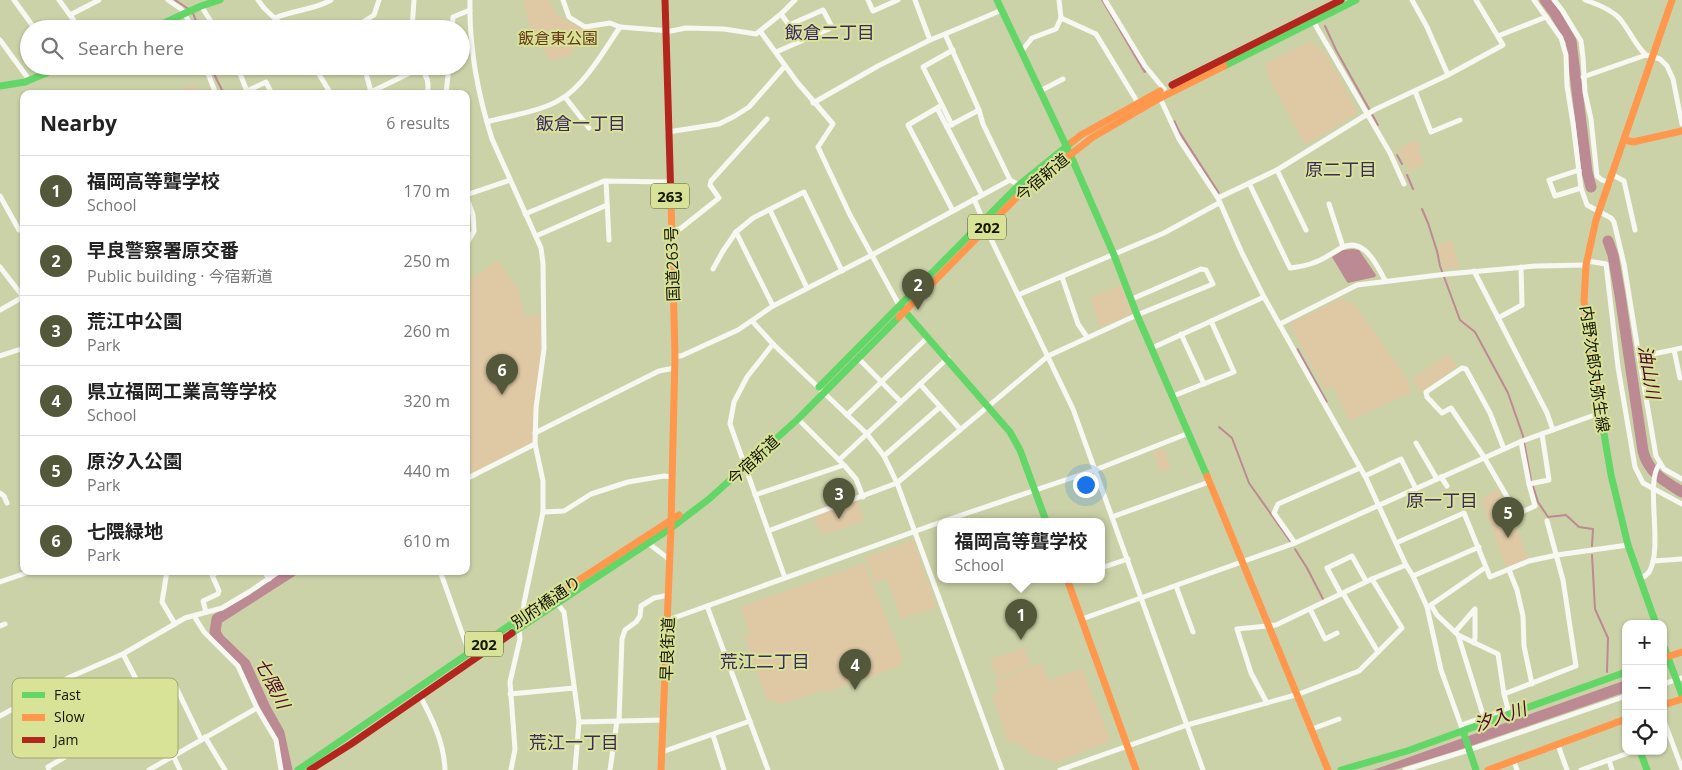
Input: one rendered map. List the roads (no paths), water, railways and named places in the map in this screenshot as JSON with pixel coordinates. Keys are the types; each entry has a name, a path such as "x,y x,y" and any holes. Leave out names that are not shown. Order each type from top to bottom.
{"main road":[{"path":"171,20 198,5 220,0"},
{"name":"国道263号","path":"665,0 675,356 671,524"},
{"path":"997,0 1070,154 1114,255 1137,315 1299,694 1328,770"},
{"name":"今宿新道","path":"671,524 709,500 822,389 899,305 983,220 1019,185 1066,146 1138,103 1234,53 1341,1 1356,0"},
{"name":"内野次郎丸弥生線","path":"1655,620 1628,545 1611,475 1584,301 1586,263 1596,220 1602,211 1649,56 1672,0"},
{"name":"今宿新道","path":"745,465 798,419 822,389 858,358 905,312 1020,194 1070,154 1093,137 1160,98 1313,21 1341,1"},
{"path":"0,86 14,86 43,75"},
{"path":"1624,140 1633,142 1682,131"},
{"path":"899,305 948,358 1010,432 1020,450 1045,518"},
{"name":"別府橋通り","path":"555,600 648,543 671,524"},
{"name":"別府橋通り","path":"298,770 671,524"},
{"name":"早良街道","path":"661,770 671,524"},
{"path":"1069,583 1136,770"},
{"path":"1667,658 1682,652"},
{"name":"別府橋通り","path":"310,770 420,696 471,656"},
{"path":"1667,660 1679,679 1682,697 1667,703"},
{"path":"1341,770 1407,751 1462,728 1622,673"},
{"path":"1488,770 1622,721"},
{"path":"1462,728 1476,770"},
{"path":"1641,755 1647,770"}],"street":[{"path":"14,0 28,20"},
{"path":"59,0 74,20"},
{"path":"70,15 99,0"},
{"path":"168,0 186,13 190,20"},
{"path":"258,0 275,18 323,5 331,0"},
{"path":"365,20 374,14 379,0"},
{"path":"413,20 414,0"},
{"path":"470,0 472,41 487,122 510,180 541,248 543,263 544,349 536,408 535,433 535,444 544,481 543,512 524,603 526,619"},
{"path":"563,0 569,17 585,27 610,23 620,27 665,31 686,28 724,29 756,34 795,0"},
{"path":"868,0 873,11 898,0"},
{"path":"915,0 930,40"},
{"path":"1021,52 1032,38 1056,29 1062,18 1059,0"},
{"path":"1106,0 1145,66 1164,89"},
{"path":"1412,0 1427,27 1448,75"},
{"path":"1018,295 1164,233 1218,200 1277,170 1374,110 1448,75 1503,45 1476,0"},
{"path":"1534,0 1561,38 1566,55 1567,86 1581,188 1587,205 1592,209 1602,211 1614,222 1624,264 1652,441 1659,466 1654,486 1653,561 1648,574 1640,579"},
{"path":"1554,0 1581,42 1583,77 1591,119 1597,176 1610,183"},
{"path":"1585,0 1610,11 1619,18 1639,49 1649,56 1660,59 1667,66 1672,78 1682,124"},
{"path":"198,5 209,20"},
{"path":"453,20 453,17 470,10"},
{"path":"776,52 829,29 830,26 823,10 789,25 781,14"},
{"path":"813,103 878,66 930,40 1002,10"},
{"path":"1498,36 1546,16"},
{"path":"1062,18 1096,34 1138,103"},
{"path":"1313,21 1390,153 1404,184"},
{"path":"487,122 550,105 565,97 580,83 620,27"},
{"path":"760,31 813,103 833,124 818,147 850,215 899,305"},
{"path":"945,34 979,110 983,124 1010,180 1019,185"},
{"path":"0,40 20,67"},
{"path":"953,50 923,67 939,107 950,126 982,195"},
{"path":"1583,77 1649,56"},
{"path":"668,132 719,124 735,116 748,107 785,66"},
{"path":"26,75 30,81"},
{"path":"209,75 214,90"},
{"path":"240,75 246,90"},
{"path":"319,75 329,90"},
{"path":"366,75 369,90"},
{"path":"376,90 405,75"},
{"path":"426,75 428,90"},
{"path":"446,90 448,75"},
{"path":"1040,91 1063,79"},
{"path":"251,90 266,82 270,90"},
{"path":"1415,91 1431,132 1460,120"},
{"path":"1676,94 1682,92"},
{"path":"565,97 589,128"},
{"path":"1160,98 1179,139 1218,200 1264,297 1365,476 1406,565 1429,606 1457,634 1498,654 1508,709 1462,728 1441,670 1429,606"},
{"path":"939,107 908,124 952,211"},
{"path":"950,126 979,110"},
{"path":"671,230 680,229 719,198 710,185 711,181 766,119"},
{"path":"1277,170 1306,230"},
{"path":"1579,170 1550,180 1555,196 1581,188"},
{"path":"1613,175 1624,180 1635,230"},
{"path":"470,194 510,180"},
{"path":"675,356 681,356 738,330 773,306 1010,180"},
{"path":"525,214 606,181 669,182"},
{"path":"606,181 609,240"},
{"path":"1249,183 1290,268 1313,264 1343,246 1355,245 1364,249 1372,257 1385,280"},
{"path":"713,269 736,232 753,218 804,192 842,271"},
{"path":"0,196 19,230"},
{"path":"974,199 983,220"},
{"path":"1328,204 1343,246"},
{"path":"536,236 607,205"},
{"path":"470,206 473,215 474,231 470,238"},
{"path":"770,210 807,288"},
{"path":"984,230 991,239 1073,409 1203,770"},
{"path":"736,232 773,306"},
{"path":"1280,324 1357,285 1385,280 1521,267 1586,263 1606,264 1618,367 1635,467 1643,483 1654,486 1682,504"},
{"path":"0,267 20,294"},
{"path":"1498,318 1522,305 1521,267"},
{"path":"768,531 897,483 1048,356 1137,315 1213,284 1206,270 1201,269 1132,299"},
{"path":"1474,271 1548,412 1553,430"},
{"path":"1062,277 1078,324 1088,337"},
{"path":"1152,348 1264,297"},
{"path":"0,310 20,300"},
{"path":"752,320 773,344 867,434 884,456 897,483 1002,770"},
{"path":"1173,396 1234,372 1211,321"},
{"path":"1181,334 1204,384"},
{"path":"847,415 928,337"},
{"path":"773,344 747,377 734,402 730,424 784,578"},
{"path":"1639,357 1682,348"},
{"path":"0,356 20,349"},
{"path":"1674,350 1680,378"},
{"path":"858,358 901,402"},
{"path":"839,460 948,358"},
{"path":"535,433 660,371 675,368"},
{"path":"1504,449 1490,413 1466,369 1462,368 1426,392 1427,397 1442,413 1451,408 1484,458 1517,514 1536,506 1523,441"},
{"path":"920,384 960,429"},
{"path":"884,456 940,407"},
{"path":"1082,619 1295,543 1504,449 1600,413"},
{"path":"798,419 856,479 863,497"},
{"path":"953,518 1034,489 1095,470 1189,433"},
{"path":"1531,484 1549,480 1542,434"},
{"path":"1416,443 1439,478 1447,486"},
{"path":"470,477 535,444"},
{"path":"1365,476 1401,459 1416,489"},
{"path":"755,495 844,465"},
{"path":"1659,466 1682,479"},
{"path":"1295,543 1274,513 1278,504 1360,468"},
{"path":"543,512 564,511 591,494 628,482 664,476 673,477"},
{"path":"1112,517 1210,482"},
{"path":"0,493 4,496 7,503"},
{"path":"1396,543 1464,513 1490,577 1529,561 1628,545"},
{"path":"1504,694 1576,666 1563,580 1547,521"},
{"path":"668,620 937,524"},
{"path":"648,543 670,560"},
{"path":"1413,576 1479,547"},
{"path":"1366,581 1352,556 1327,568 1341,594 1344,595 1378,652"},
{"path":"1105,567 1128,559"},
{"path":"1653,561 1682,559"},
{"path":"1267,703 1251,673 1237,629 1276,625 1372,578 1406,565"},
{"path":"1429,606 1486,567"},
{"path":"1509,570 1517,590 1523,616 1524,646 1532,684"},
{"path":"0,582 20,575"},
{"path":"167,575 162,602 174,624"},
{"path":"206,612 203,601 219,592 212,575"},
{"path":"266,575 269,579"},
{"path":"68,678 123,654 174,624 222,608 274,575"},
{"path":"441,575 471,656"},
{"path":"1060,770 1187,725 1299,694 1359,671 1402,628 1372,578"},
{"path":"1176,586 1193,632"},
{"path":"610,770 618,721 622,639 625,630 636,622 640,616 642,606 654,598 669,595"},
{"path":"555,600 564,612 579,722 575,770"},
{"path":"707,606 768,770"},
{"path":"1310,609 1325,639 1336,633"},
{"path":"1457,634 1475,609 1474,643"},
{"path":"194,616 204,632 238,666 257,708 276,740 281,770"},
{"path":"511,770 515,749 510,682 520,639 517,626"},
{"path":"1457,634 1484,718"},
{"path":"123,654 136,678"},
{"path":"1667,683 1679,679"},
{"path":"510,694 574,688"},
{"path":"178,691 203,738 225,770"},
{"path":"420,696 435,725 444,750 445,770"},
{"path":"1405,770 1622,697"},
{"path":"178,753 257,708"},
{"path":"0,716 12,709"},
{"path":"1312,729 1339,719"},
{"path":"579,722 664,720"},
{"path":"662,752 750,721"},
{"path":"1667,728 1682,769"},
{"path":"713,735 724,770"},
{"path":"1667,740 1671,739"},
{"path":"1558,745 1567,770"},
{"path":"1581,770 1623,755"},
{"path":"50,770 48,767 63,758"},
{"path":"149,770 170,758"},
{"path":"174,758 180,770"},
{"path":"1609,760 1612,770"},
{"path":"1514,761 1517,770"}],"waterway":[{"name":"七隈川","path":"175,0 190,10"},
{"name":"油山川","path":"1545,0 1571,41 1587,172 1591,187"},
{"name":"七隈川","path":"193,13 196,20"},
{"path":"1325,26 1336,50 1378,125"},
{"name":"七隈川","path":"214,75 222,90"},
{"path":"1397,155 1402,164"},
{"path":"1407,175 1413,189"},
{"path":"1422,209 1460,320 1475,332 1508,393 1523,436 1531,480 1538,502 1548,517 1566,515 1579,527 1593,529 1592,546"},
{"name":"油山川","path":"1608,241 1613,255 1620,295 1645,458 1663,480 1682,492"},
{"path":"1219,427 1232,438 1249,483 1290,541"},
{"path":"1295,549 1323,599"},
{"path":"1592,555 1595,609 1608,638 1607,672"},
{"name":"七隈川","path":"286,575 217,619 215,632 219,639 245,664 279,733 287,770"}],"place":[{"name":"早良警察署原交番","path":"918,310"},
{"name":"七隈緑地","path":"502,395"},
{"name":"荒江中公園","path":"839,519"},
{"name":"原汐入公園","path":"1508,538"},
{"name":"福岡高等聾学校","path":"1021,640"},
{"name":"県立福岡工業高等学校","path":"855,690"}],"district":[{"name":"飯倉二丁目","path":"830,32"},
{"name":"飯倉一丁目","path":"581,123"},
{"name":"原二丁目","path":"1341,169"},
{"name":"原一丁目","path":"1442,500"},
{"name":"荒江二丁目","path":"765,661"},
{"name":"荒江一丁目","path":"574,742"}],"park label":[{"name":"飯倉東公園","path":"558,38"}],"water label":[{"name":"汐入川","path":"1500,716"}]}
